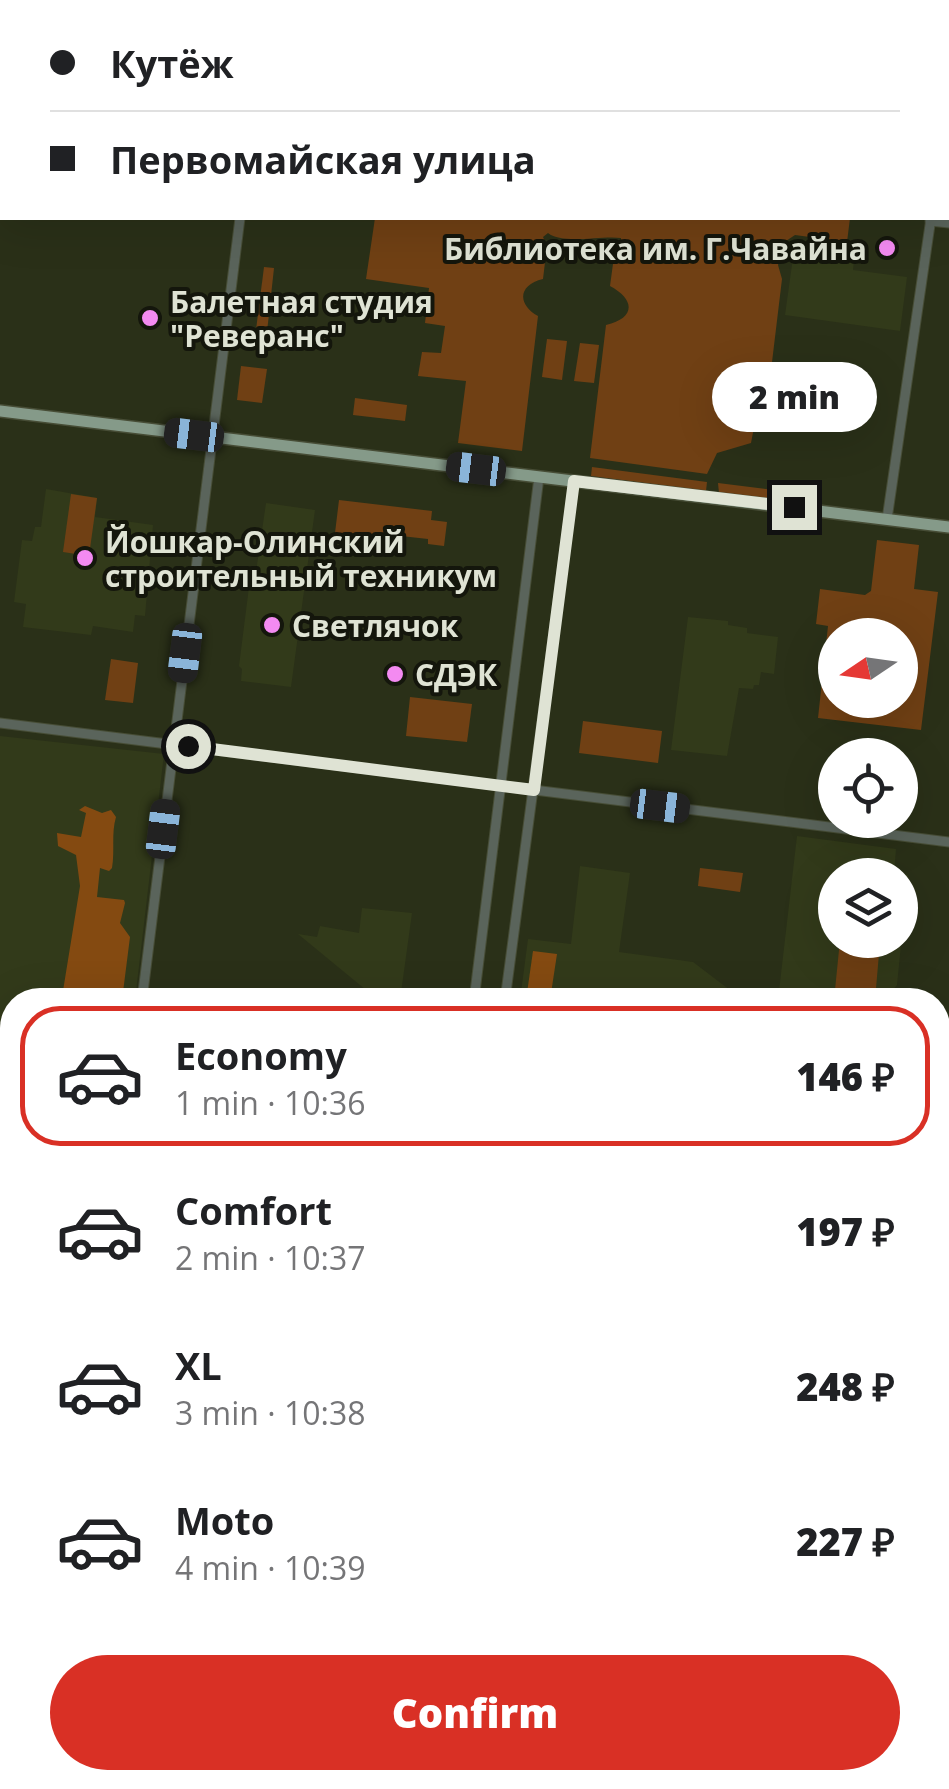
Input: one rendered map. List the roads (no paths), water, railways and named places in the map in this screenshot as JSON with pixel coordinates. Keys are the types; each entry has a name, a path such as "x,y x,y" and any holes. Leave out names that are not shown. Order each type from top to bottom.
{"main road":[{"path":"0,412 949,526"}],"street":[{"path":"144,988 240,220"},
{"path":"887,519 931,220"},
{"path":"476,988 539,476"},
{"path":"507,988 574,481"},
{"path":"0,722 949,842"}],"place":[{"name":"Библиотека им. Г.Чавайна","path":"887,248"},
{"name":"Балетная студия \"Реверанс\"","path":"150,318"},
{"name":"Йошкар-Олинский строительный техникум","path":"85,558"},
{"name":"Светлячок","path":"272,625"},
{"name":"СДЭК","path":"395,674"}]}
